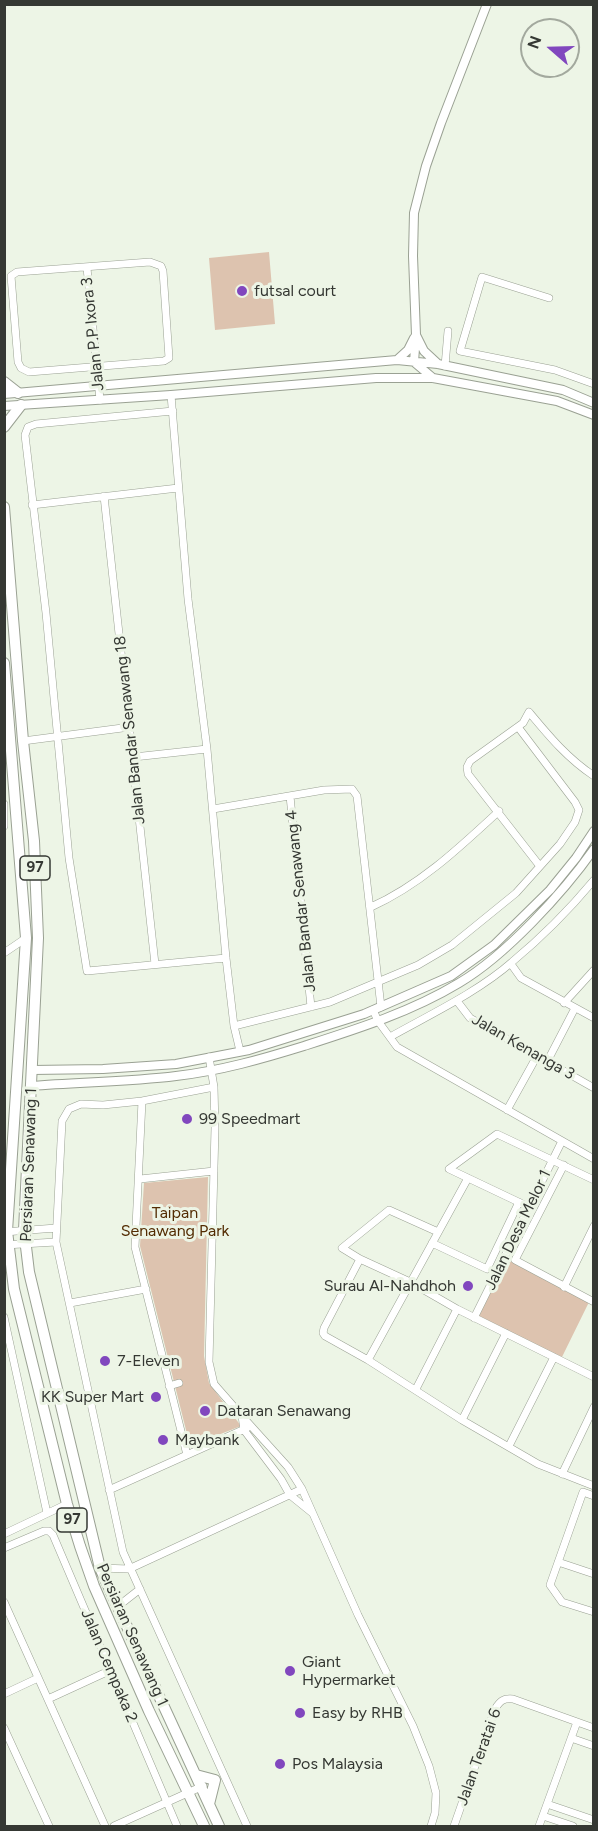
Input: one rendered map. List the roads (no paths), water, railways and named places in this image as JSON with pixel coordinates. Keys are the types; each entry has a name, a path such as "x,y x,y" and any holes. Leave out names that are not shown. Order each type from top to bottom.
{"main road":[{"path":"4,382 18,393"},
{"path":"4,427 21,405"},
{"name":"Persiaran Senawang 1","path":"4,507 23,741 34,841 38,938 25,1244 32,1284 100,1568 219,1827"},
{"name":"Persiaran Senawang 1","path":"4,663 26,938 6,1245 14,1289 67,1504 94,1586 149,1711 204,1827"},
{"path":"196,1774 220,1778 208,1805"}],"street":[{"path":"414,362 416,335 413,266 414,213 426,166 441,123 487,4"},
{"path":"150,262 161,266 169,358 164,361 29,372 21,368 18,362 11,276 17,272 87,268 150,262"},
{"name":"Jalan P.P Ixora 3","path":"87,268 100,400"},
{"path":"549,298 482,277 460,351 555,370 594,384"},
{"path":"442,365 448,331"},
{"path":"397,360 408,350 416,335"},
{"path":"416,335 424,351 442,365"},
{"path":"4,394 397,360 442,365 563,390 594,403"},
{"path":"414,362 434,378"},
{"path":"4,406 376,378 434,378 557,401 594,415"},
{"path":"171,395 188,599 207,749 226,957 234,1026 240,1051"},
{"path":"173,411 36,424 28,428 25,435 46,613 69,858 87,971 226,957"},
{"path":"32,506 178,488"},
{"name":"Jalan Bandar Senawang 18","path":"104,496 155,964"},
{"path":"540,865 468,774 467,766 470,761 523,723 529,712 551,740 575,763 594,776"},
{"path":"23,741 130,727"},
{"path":"234,1026 330,1002 418,965 452,945 516,893 560,844 575,822 579,810 575,801 518,727"},
{"path":"134,757 207,749"},
{"path":"213,809 324,790 352,789 357,796 371,908 378,1022 397,1047 413,1058 594,1159"},
{"name":"Jalan Bandar Senawang 4","path":"290,796 311,1007"},
{"path":"4,804 4,826"},
{"path":"371,908 419,881 499,812"},
{"path":"32,1070 103,1069 176,1064 240,1051 377,1009 451,976 494,945 550,890 594,831"},
{"path":"31,1086 177,1076 211,1070 252,1062 378,1022 462,982 495,957 541,913 594,849"},
{"path":"390,1037 457,1000 511,964 593,883"},
{"path":"4,953 26,938"},
{"path":"511,964 520,978 594,1018"},
{"path":"564,1003 594,970"},
{"name":"Jalan Kenanga 3","path":"457,1000 470,1018 594,1088"},
{"path":"546,1062 575,1008"},
{"path":"507,1110 537,1056"},
{"path":"209,1057 214,1087 209,1362 214,1384 252,1424 288,1467 302,1489 429,1766 436,1793 435,1813 431,1827"},
{"path":"214,1087 142,1101 103,1105 81,1104 69,1109 62,1121 56,1242 123,1552 220,1778 247,1827"},
{"path":"142,1101 135,1247 187,1455"},
{"path":"529,1207 449,1169 497,1134 594,1180"},
{"name":"Jalan Desa Melor 1","path":"474,1318 562,1141"},
{"path":"564,1165 515,1260 594,1302"},
{"path":"140,1179 214,1172"},
{"path":"368,1360 468,1178"},
{"path":"432,1243 487,1269 519,1202"},
{"path":"438,1232 389,1210 342,1248 410,1282 474,1318 594,1377"},
{"path":"564,1287 591,1239 594,1226"},
{"path":"6,1232 56,1228"},
{"path":"6,1245 56,1242"},
{"path":"360,1259 323,1333 416,1389 462,1420 538,1464 594,1485"},
{"path":"70,1303 146,1289"},
{"path":"416,1389 457,1309"},
{"path":"4,1317 47,1513"},
{"path":"462,1420 506,1334"},
{"path":"509,1446 555,1357"},
{"path":"170,1386 179,1383"},
{"path":"562,1474 594,1407"},
{"path":"242,1416 244,1430 281,1479 290,1496 311,1512"},
{"path":"110,1490 244,1430 252,1424"},
{"path":"100,1568 129,1569 302,1489"},
{"path":"594,1496 583,1492 550,1585 562,1602 594,1612"},
{"path":"4,1534 67,1504"},
{"name":"Jalan Cempaka 2","path":"4,1548 44,1531 49,1531 53,1535 177,1827"},
{"path":"558,1562 594,1574"},
{"path":"117,1606 140,1589"},
{"path":"5,1604 105,1827"},
{"path":"48,1699 111,1670"},
{"path":"4,1694 38,1678"},
{"name":"Jalan Teratai 6","path":"454,1827 495,1709 500,1702 506,1698 513,1699 576,1722"},
{"path":"539,1827 576,1722 594,1728"},
{"path":"4,1728 49,1827"},
{"path":"571,1738 594,1746"},
{"path":"114,1827 220,1778"},
{"path":"548,1804 594,1820"},
{"path":"543,1816 573,1827"}],"place":[{"name":"futsal court","path":"242,291"},
{"name":"99 Speedmart","path":"187,1119"},
{"name":"Surau Al-Nahdhoh","path":"468,1286"},
{"name":"7-Eleven","path":"105,1361"},
{"name":"KK Super Mart","path":"156,1397"},
{"name":"Dataran Senawang","path":"205,1411"},
{"name":"Maybank","path":"163,1440"},
{"name":"Giant Hypermarket","path":"290,1671"},
{"name":"Easy by RHB","path":"300,1713"},
{"name":"Pos Malaysia","path":"280,1764"}],"park label":[{"name":"Taipan Senawang Park","path":"175,1222"}]}
